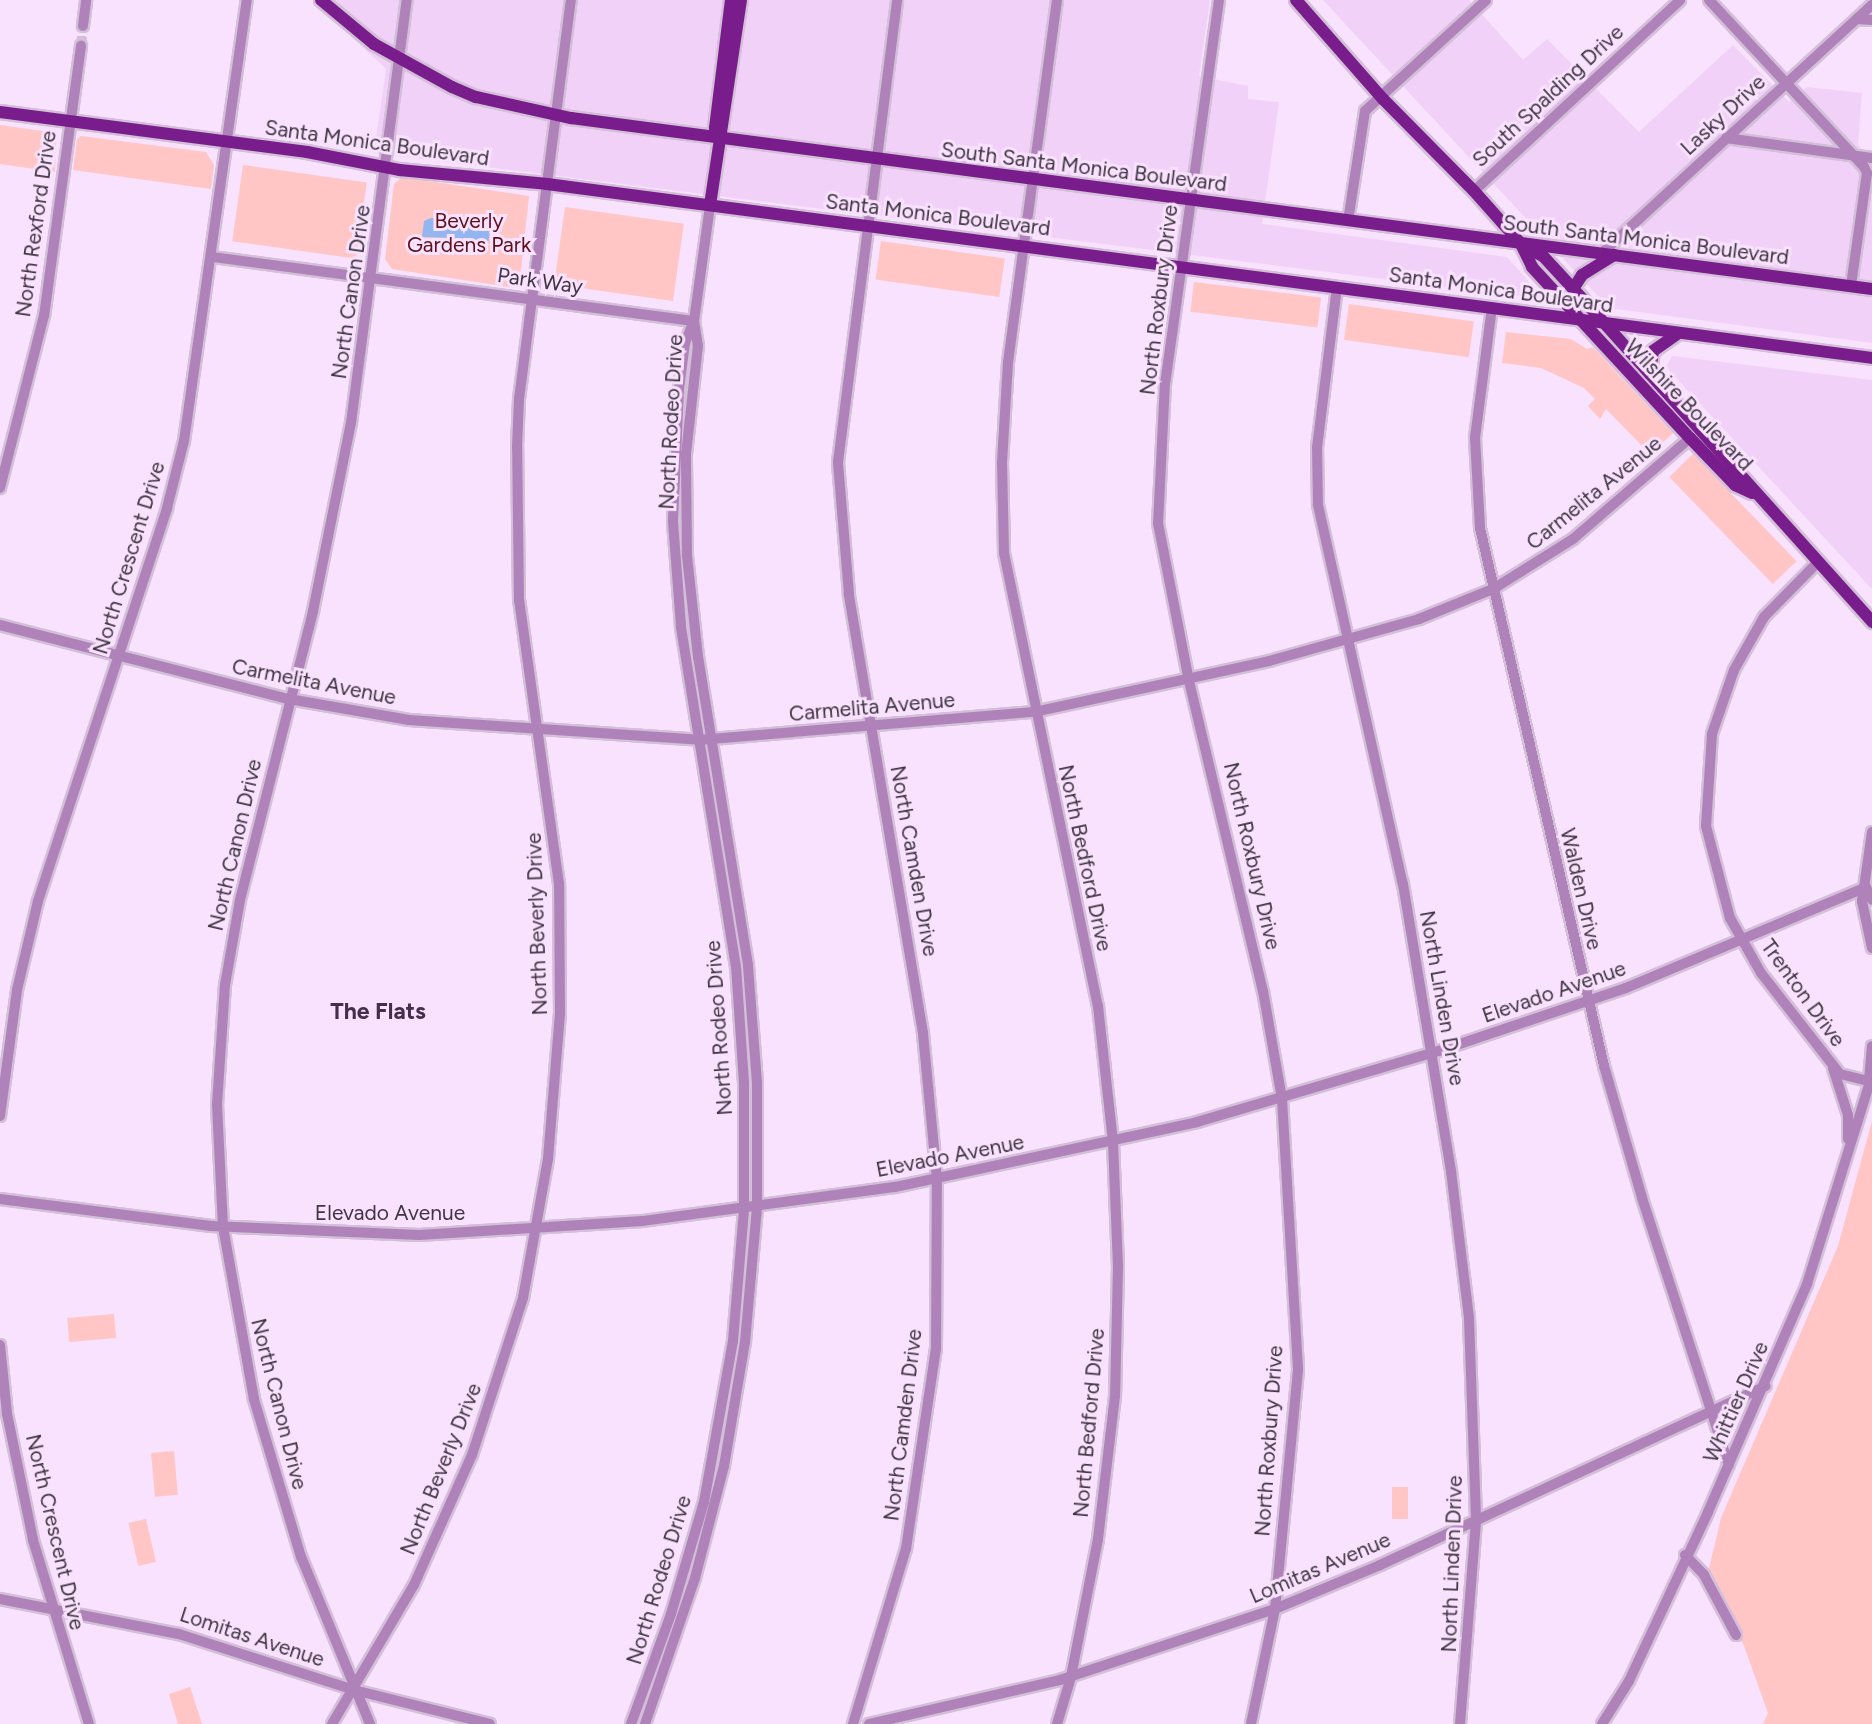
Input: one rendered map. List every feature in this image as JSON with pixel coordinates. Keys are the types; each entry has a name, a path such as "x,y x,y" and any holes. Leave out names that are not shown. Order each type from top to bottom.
{"main road":[{"name":"South Santa Monica Boulevard","path":"321,0 399,60 476,97 557,115 876,160 1872,289"},
{"name":"North Rodeo Drive","path":"719,139 715,128 731,0"},
{"name":"North Rodeo Drive","path":"710,205 741,0"},
{"name":"Wilshire Boulevard","path":"1297,0 1381,92 1383,99 1474,191 1521,244 1532,267 1735,485 1752,493"},
{"name":"Santa Monica Boulevard","path":"0,112 228,141 387,167 547,184 867,225 1872,358"},
{"name":"Wilshire Boulevard","path":"1521,244 1543,256 1746,478 1752,493 1872,622"},
{"path":"1573,289 1582,275 1608,254"},
{"path":"1650,374 1653,351 1677,334"}],"street":[{"path":"83,26 86,0"},
{"name":"North Crescent Drive","path":"0,1116 17,990 38,901 119,656 184,441 213,257 247,0"},
{"name":"North Canon Drive","path":"370,1724 354,1690 276,1478 244,1356 223,1227 218,1105 225,985 240,900 333,516 372,278 407,0"},
{"name":"North Beverly Drive","path":"332,1724 354,1690 436,1541 472,1455 523,1298 537,1230 557,1084 561,939 552,818 534,730 519,601 516,516 519,399 571,0"},
{"name":"North Camden Drive","path":"853,1724 906,1549 936,1349 937,1179 923,1033 849,594 838,462 897,0"},
{"name":"North Bedford Drive","path":"1057,0 1024,246 1002,463 1004,553 1034,712 1098,1006 1113,1142 1118,1266 1115,1396 1098,1539 1071,1677 1058,1724"},
{"name":"North Roxbury Drive","path":"1219,0 1166,382 1158,523 1189,681 1248,919 1282,1098 1298,1370 1275,1609 1251,1724"},
{"path":"1348,221 1361,121 1381,92 1486,0"},
{"name":"South Spalding Drive","path":"1474,191 1680,0"},
{"path":"1709,0 1855,156 1867,173 1851,286"},
{"name":"Lasky Drive","path":"1608,254 1726,138 1872,5"},
{"path":"1857,19 1872,20"},
{"name":"North Rexford Drive","path":"0,488 44,317 80,46"},
{"path":"1726,138 1872,158"},
{"name":"North Rodeo Drive","path":"631,1724 671,1614 704,1502 733,1341 744,1210 746,1124 740,1005 678,603 673,510 679,388 685,343 694,321 710,205"},
{"name":"Park Way","path":"213,257 694,321"},
{"name":"North Linden Drive","path":"1337,287 1317,474 1322,534 1390,819 1432,1053 1469,1318 1476,1521 1460,1724"},
{"name":"Walden Drive","path":"1492,307 1474,468 1493,589 1587,1002 1642,1199 1729,1465"},
{"name":"North Rodeo Drive","path":"645,1724 683,1618 719,1492 745,1342 757,1208 752,1003 711,739 687,556 686,454 698,346 694,321"},
{"name":"Carmelita Avenue","path":"0,625 289,699 409,720 699,740 1034,712 1189,681 1419,619 1493,589 1573,539 1690,438"},
{"name":"Trenton Drive","path":"1817,563 1753,634 1734,670 1712,734 1706,826 1718,883 1743,941 1761,973 1833,1068 1840,1074 1870,1078"},
{"path":"1872,831 1863,908 1872,948"},
{"path":"1866,887 1872,900"},
{"name":"Elevado Avenue","path":"0,1199 223,1227 377,1234 537,1230 744,1210 937,1179 1113,1142 1282,1098 1432,1053 1587,1002 1743,941 1866,887"},
{"name":"Whittier Drive","path":"1602,1724 1629,1681 1765,1386 1807,1284 1870,1078 1872,1046"},
{"path":"1833,1068 1848,1115 1849,1152"},
{"name":"North Crescent Drive","path":"0,1345 10,1426 51,1606 89,1724"},
{"name":"Lomitas Avenue","path":"869,1724 1071,1677 1275,1609 1476,1521 1765,1386"},
{"path":"1685,1555 1704,1575 1736,1635"},
{"name":"Lomitas Avenue","path":"0,1599 51,1606 180,1634 354,1690 490,1724"}],"shaded area":[{"path":"313,0 1210,0 1199,76 1248,86 1248,99 1279,102 1262,224 1507,257 1544,299 374,153 386,69"},
{"path":"1323,0 1469,0 1523,60 1547,39 1639,132 1733,45 1789,102 1807,87 1862,93 1858,144 1872,166 1872,343 1609,308"},
{"path":"1672,356 1872,380 1872,589 1666,367"}],"green space":[{"path":"0,125 56,133 55,172 0,164"},
{"path":"81,136 206,152 214,165 211,189 73,170 77,139"},
{"path":"243,165 367,182 356,259 232,241"},
{"name":"Beverly Gardens Park","path":"402,177 529,196 520,279 509,287 392,269 385,259 394,184"},
{"path":"565,207 684,224 673,301 554,284"},
{"path":"881,241 1005,258 999,297 876,280"},
{"path":"1194,282 1321,298 1317,327 1190,312"},
{"path":"1349,304 1474,322 1469,357 1344,340"},
{"path":"1506,332 1571,339 1587,349 1593,347 1673,433 1650,454 1606,409 1600,419 1588,406 1595,399 1584,388 1541,368 1502,363"},
{"path":"1693,454 1797,561 1773,584 1669,477"},
{"path":"1872,1121 1872,1724 1763,1724 1768,1713 1744,1646 1708,1573 1721,1518 1838,1246"},
{"path":"114,1314 116,1338 69,1342 67,1318"},
{"path":"174,1451 178,1495 155,1497 151,1453"},
{"path":"1392,1487 1408,1487 1408,1519 1392,1519"},
{"path":"146,1519 156,1562 138,1566 128,1523"},
{"path":"190,1687 202,1724 178,1724 169,1694"}],"water":[{"path":"431,218 486,225 490,230 488,245 456,238 422,237 424,221"}],"tunnel":[{"path":"81,46 83,26"}],"district":[{"name":"The Flats","path":"378,1011"}]}
